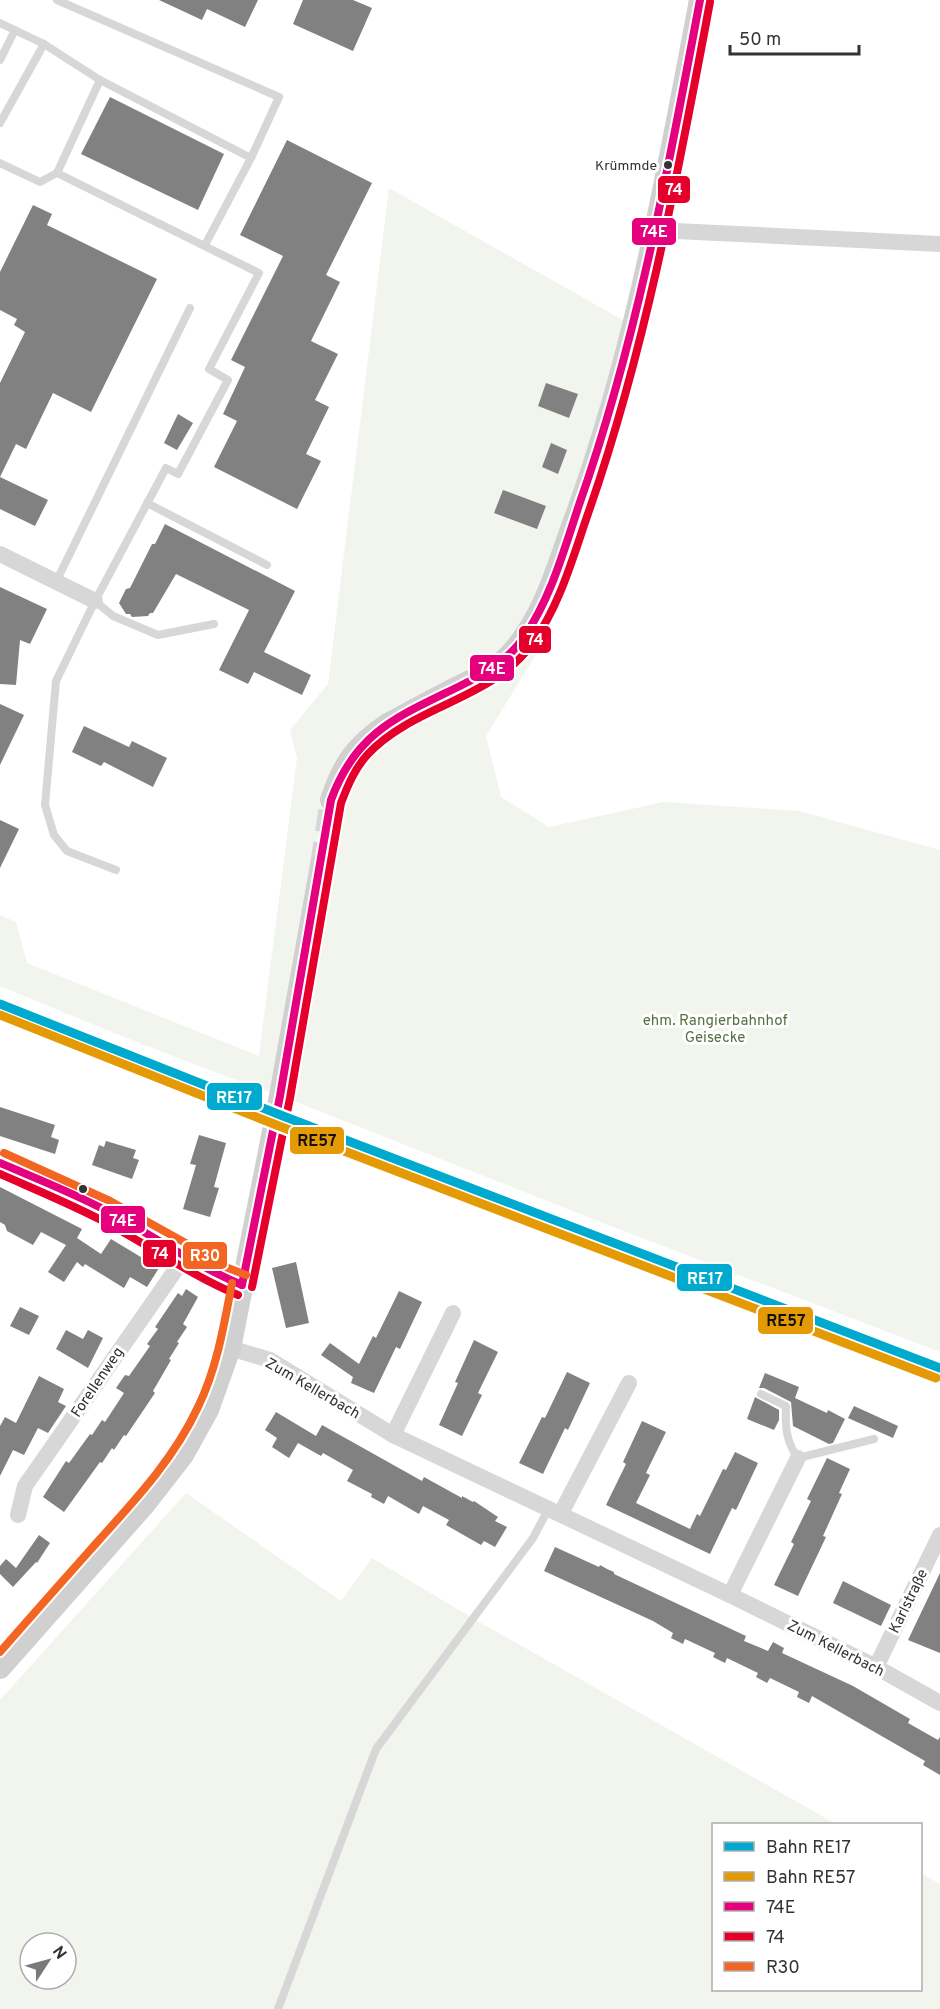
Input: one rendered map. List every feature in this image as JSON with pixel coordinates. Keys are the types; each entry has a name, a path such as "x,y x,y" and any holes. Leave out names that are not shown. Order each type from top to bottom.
{"main road":[{"path":"332,800 338,779 347,761 371,735 500,664 524,639 536,620 582,501 614,401 655,230 700,0"},
{"path":"0,1668 144,1505 183,1455 208,1410 230,1348 280,1096 321,865"}],"street":[{"path":"655,230 940,244"},
{"path":"0,554 95,601"},
{"path":"0,1163 133,1224 213,1273 242,1285"},
{"name":"Forellenweg","path":"18,1515 25,1486 186,1255"},
{"path":"393,1435 453,1313"},
{"name":"Zum Kellerbach","path":"230,1348 270,1360 393,1435 730,1595 876,1667 940,1703"},
{"path":"555,1510 629,1383"},
{"path":"730,1595 798,1458"},
{"name":"Karlstraße","path":"876,1667 940,1535"}],"lane":[{"path":"57,0 279,97 251,158 205,245"},
{"path":"0,22 44,44 100,80 251,158"},
{"path":"0,60 15,30"},
{"path":"0,123 44,44"},
{"path":"0,163 40,182 57,172 100,80"},
{"path":"57,172 259,273 209,369 228,380 178,474 166,468 95,601 56,681 45,805 54,835 67,851 116,870"},
{"path":"56,582 190,308"},
{"path":"147,503 267,565"},
{"path":"95,601 113,616 158,635 214,624"},
{"path":"761,1394 786,1406 785,1420 789,1447 798,1458 874,1439"},
{"path":"278,2009 376,1749 555,1510"}],"green space":[{"name":"ehm. Rangierbahnhof Geisecke","path":"389,188 644,332 624,413 538,651 486,736 501,797 549,827 664,802 799,811 940,850 940,1352 178,1058 0,986 0,915 16,922 27,963 259,1056 297,758 290,730 328,684"},
{"path":"186,1493 341,1601 372,1558 474,1619 834,1823 712,1823 712,1991 922,1991 922,1874 940,1884 940,2009 0,2009 0,1700"}],"building":[{"path":"159,0 258,0 245,27 207,9 202,20"},
{"path":"303,0 353,0 372,8 353,51 293,24"},
{"path":"110,97 224,154 198,210 81,154"},
{"path":"287,140 372,183 326,275 340,282 311,341 338,354 315,400 329,407 306,454 321,461 297,509 214,467 237,421 223,414 245,367 231,360 283,256 240,235"},
{"path":"33,205 52,214 47,225 157,279 91,412 53,393 26,449 16,444 0,477 0,383 25,332 14,325 17,319 0,310 0,272"},
{"path":"546,383 578,394 569,418 538,406"},
{"path":"178,414 193,423 177,450 164,443"},
{"path":"551,443 567,450 558,474 542,467"},
{"path":"0,477 48,500 35,526 0,509"},
{"path":"503,490 546,506 537,529 494,513"},
{"path":"165,524 295,591 264,652 311,675 302,695 254,672 248,684 219,670 249,610 176,574 153,613 148,616 132,617 126,614 119,603 126,589 130,588 152,544 155,544"},
{"path":"0,587 47,609 30,644 20,640 16,685 0,684"},
{"path":"0,704 24,715 0,765"},
{"path":"84,726 129,747 132,741 167,758 153,787 104,762 101,766 72,752"},
{"path":"0,820 19,829 0,868"},
{"path":"0,1107 55,1125 51,1137 59,1140 55,1154 0,1136"},
{"path":"199,1135 226,1143 214,1187 219,1188 210,1217 183,1209 196,1165 190,1164"},
{"path":"106,1141 136,1150 133,1158 139,1160 132,1179 92,1165 99,1145 104,1147"},
{"path":"0,1187 82,1229 77,1238 101,1254 111,1239 159,1268 147,1287 130,1277 124,1288 85,1264 83,1267 77,1262 64,1282 48,1272 66,1245 41,1232 33,1245 7,1231 5,1225 0,1222"},
{"path":"296,1262 309,1323 286,1328 272,1268"},
{"path":"186,1289 198,1297 183,1324 187,1327 153,1391 155,1393 126,1436 124,1435 114,1450 112,1448 102,1463 100,1462 64,1512 43,1497 66,1461 69,1463 102,1420 105,1422 124,1393 116,1388 125,1375 129,1376 150,1346 147,1344 158,1329 155,1327 178,1293 182,1296"},
{"path":"399,1291 422,1302 400,1349 396,1347 374,1393 351,1383 353,1377 321,1355 330,1343 359,1364 373,1336 376,1338"},
{"path":"20,1307 39,1316 29,1335 10,1326"},
{"path":"66,1330 83,1339 88,1330 103,1338 88,1368 56,1349"},
{"path":"474,1340 498,1352 478,1393 482,1395 462,1436 439,1425"},
{"path":"567,1372 590,1383 568,1430 565,1428 543,1474 519,1463 542,1417 545,1418"},
{"path":"765,1373 799,1387 795,1398 845,1419 833,1443 829,1444 793,1426 791,1402 764,1388 759,1388"},
{"path":"39,1376 64,1389 58,1402 66,1406 48,1433 38,1428 24,1455 13,1450 0,1476 0,1426 5,1417 16,1423"},
{"path":"755,1397 779,1410 779,1420 774,1430 747,1419"},
{"path":"854,1406 898,1426 893,1438 848,1418"},
{"path":"276,1412 316,1436 322,1425 422,1481 424,1477 462,1498 462,1496 474,1501 498,1517 495,1521 507,1527 495,1547 484,1541 481,1545 446,1525 449,1520 423,1506 419,1514 388,1496 384,1504 371,1497 372,1494 347,1481 353,1470 323,1453 321,1456 298,1443 289,1458 272,1447 277,1438 265,1430"},
{"path":"642,1421 666,1432 646,1473 650,1475 636,1503 690,1529 697,1514 700,1516 723,1469 726,1470 735,1452 758,1463 736,1510 732,1508 710,1554 606,1505 626,1464 623,1462"},
{"path":"827,1458 850,1469 839,1493 842,1494 823,1536 826,1537 798,1596 774,1585 811,1501 807,1499"},
{"path":"39,1535 50,1543 37,1563 13,1587 0,1574 0,1566 6,1559 16,1568"},
{"path":"555,1547 599,1567 600,1565 614,1574 746,1636 744,1641 768,1651 773,1642 784,1648 782,1653 853,1686 910,1719 908,1723 938,1740 940,1737 940,1775 923,1765 925,1761 812,1696 809,1703 797,1697 799,1692 770,1678 767,1683 756,1677 758,1673 727,1658 725,1663 713,1657 715,1653 685,1639 683,1644 671,1638 673,1633 653,1621 544,1571"},
{"path":"940,1573 940,1653 908,1640"},
{"path":"843,1581 891,1605 881,1626 833,1603"}],"tunnel":[{"path":"321,865 331,800"}],"rail line":[{"name":"RE17","path":"0,1004 283,1116 940,1368"},
{"name":"RE57","path":"0,1015 279,1126 936,1378"}],"transit line":[{"name":"74E","path":"242,1285 280,1096 331,800 341,777 366,742 398,718 477,677 503,660 524,637 542,606 562,556 618,381 663,191 700,0"},
{"name":"74","path":"252,1287 290,1098 341,803 359,765 387,738 407,724 496,678 515,663 542,629 559,595 610,446 645,320 673,193 710,2"},
{"name":"R30","path":"4,1153 110,1201 191,1246 218,1264 246,1275"},
{"name":"74E","path":"0,1163 92,1203 207,1268 242,1285"},
{"name":"74","path":"0,1174 101,1220 203,1278 238,1295"},
{"name":"R30","path":"0,1652 141,1492 178,1443 205,1392 219,1346 232,1283"}],"place":[{"name":"Krümmde","path":"668,165"}]}
